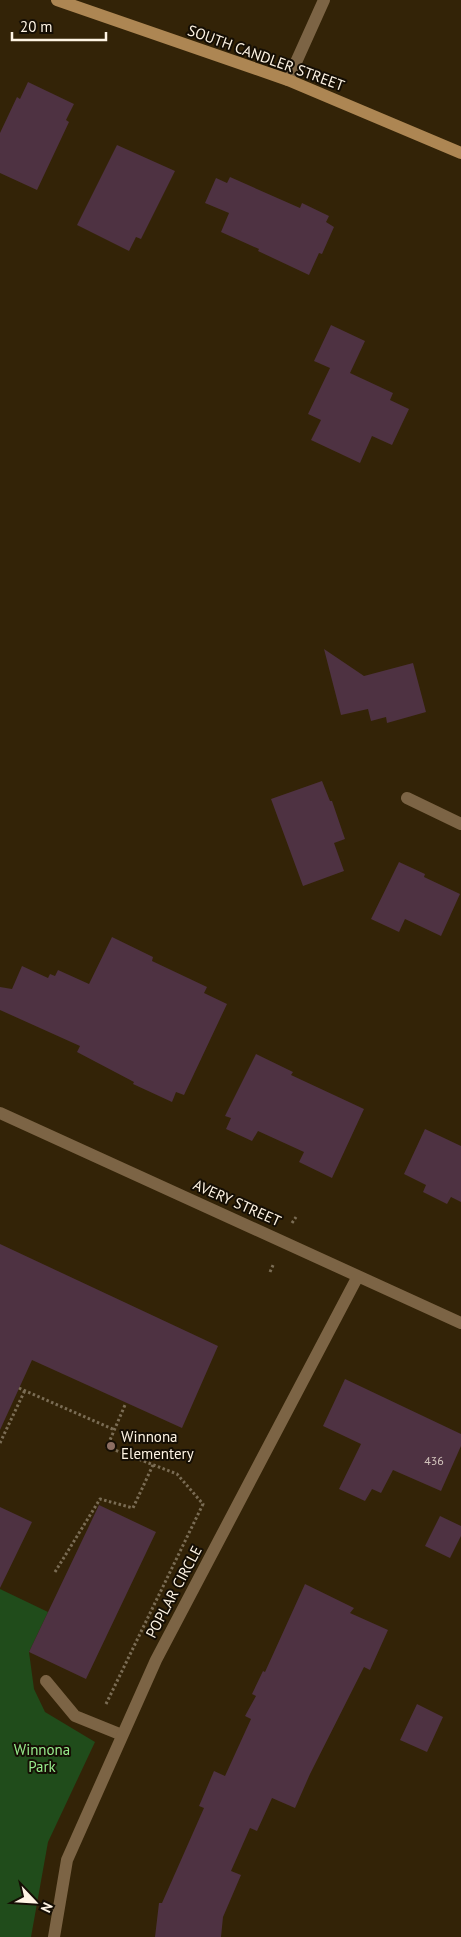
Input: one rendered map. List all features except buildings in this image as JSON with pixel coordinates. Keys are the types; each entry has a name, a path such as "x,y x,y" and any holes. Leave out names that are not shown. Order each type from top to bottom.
{"main road":[{"name":"SOUTH CANDLER STREET","path":"57,0 288,80 461,153"}],"street":[{"path":"288,80 324,0"},
{"path":"407,798 461,824"},
{"name":"AVERY STREET","path":"0,1113 461,1323"},
{"name":"POPLAR CIRCLE","path":"54,1937 66,1860 156,1660 358,1276"},
{"path":"46,1681 75,1716 122,1735"}],"path":[{"path":"20,1388 115,1430"},
{"path":"0,1443 25,1390"},
{"path":"96,1724 203,1504 177,1474 107,1447 125,1405"},
{"path":"55,1572 100,1499 133,1508 153,1465"}],"green space":[{"name":"Winnona Park","path":"0,1589 48,1612 29,1652 34,1689 45,1712 95,1742 48,1842 31,1937 0,1937"}],"place":[{"name":"Winnona Elementery","path":"111,1446"}]}
